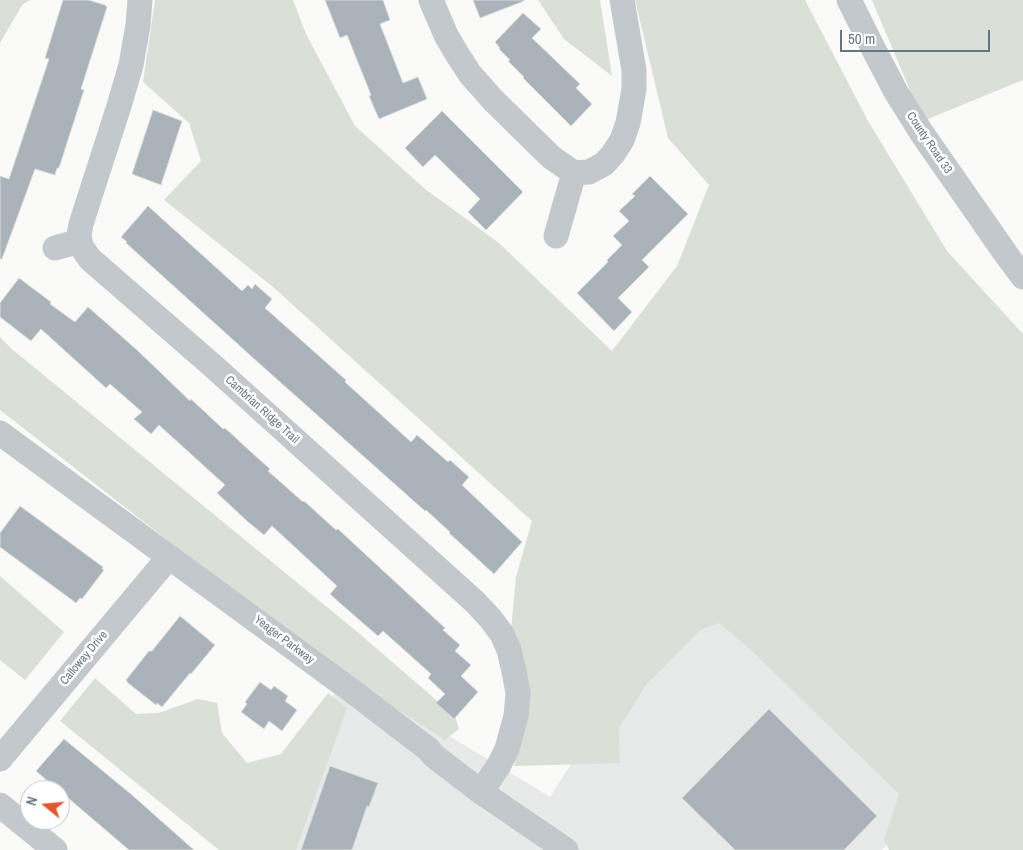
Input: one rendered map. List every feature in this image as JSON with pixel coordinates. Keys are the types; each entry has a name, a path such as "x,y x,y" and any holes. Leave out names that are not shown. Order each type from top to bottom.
{"street":[{"path":"55,248 80,241 79,236 82,224 120,106 138,26 140,0"},
{"path":"431,0 446,34 470,74 493,100 551,157 574,173 589,172 604,164 614,154 622,140 628,123 634,89 634,70 622,0"},
{"name":"County Road 33","path":"849,0 896,92 921,132 1023,277"},
{"path":"556,236 574,173"},
{"name":"Cambrian Ridge Trail","path":"80,241 81,246 90,259 213,366 476,602 502,634 509,650 518,694 516,716 507,749 481,792"},
{"name":"Yeager Parkway","path":"0,433 352,691 481,792 566,850"},
{"name":"Calloway Drive","path":"0,759 169,557"},
{"path":"0,804 55,850"}],"shaded area":[{"path":"0,0 30,0 22,5 0,43"},
{"path":"155,0 293,0 306,34 355,126 425,189 499,243 612,351 677,266 709,185 668,138 635,0 805,0 868,121 947,251 1023,334 1023,850 889,850 884,840 899,794 749,648 719,623 700,630 645,686 619,728 620,763 514,766 527,708 525,664 511,630 516,577 532,521 273,287 164,200 201,161 189,123 143,82"},
{"path":"538,0 600,0 612,76 564,39"},
{"path":"872,0 1023,0 1023,80 923,121"},
{"path":"0,337 13,350 355,630 455,716 459,729 445,740 328,665 0,410"},
{"path":"0,576 64,632 25,680 0,660"},
{"path":"686,584 928,796 882,850 283,850 342,671 550,797"},
{"path":"95,678 136,714 159,713 198,699 217,703 222,733 247,763 281,754 328,693 347,708 296,850 219,850 60,721"}],"building":[{"path":"63,0 88,0 107,7 81,89 84,90 59,168 57,168 55,175 35,169 2,259 0,259 0,176 9,179 49,59 45,58"},
{"path":"325,0 383,0 390,20 380,24 403,83 418,77 427,99 379,119 347,35 340,38"},
{"path":"473,0 524,0 524,1 480,18"},
{"path":"523,13 541,29 532,38 580,84 576,88 592,104 571,126 523,78 495,42"},
{"path":"153,110 182,121 161,185 132,174"},
{"path":"442,111 523,192 486,230 468,212 480,199 435,155 423,167 405,148"},
{"path":"650,176 688,214 642,260 649,267 618,298 632,312 614,331 577,293 622,245 613,236 629,221 619,211 635,196 632,194"},
{"path":"148,206 242,291 248,285 252,289 255,284 272,299 265,308 346,380 345,382 411,442 417,435 448,462 450,460 469,477 462,485 522,542 494,574 426,510 126,243 121,237"},
{"path":"19,278 75,322 88,307 137,350 190,401 191,399 270,469 268,471 336,530 338,529 445,628 443,630 460,645 455,651 471,665 461,676 478,692 454,719 436,703 445,694 428,678 431,674 383,631 378,636 330,594 337,586 272,526 264,535 247,521 217,493 225,485 159,425 151,434 134,419 142,412 110,384 106,388 41,329 31,341 0,317 0,303"},
{"path":"20,506 103,567 102,569 104,570 82,599 80,598 76,603 0,547 0,533"},
{"path":"180,616 215,645 162,707 157,703 156,705 126,680"},
{"path":"260,682 271,690 274,686 288,696 285,701 297,710 282,731 269,721 264,729 241,712 247,704 245,702"},
{"path":"769,709 877,816 844,850 735,850 682,798"},
{"path":"64,739 132,795 194,850 129,850 70,800 70,780 46,780 36,771"},
{"path":"330,766 378,783 369,807 367,806 352,850 301,850"}]}
